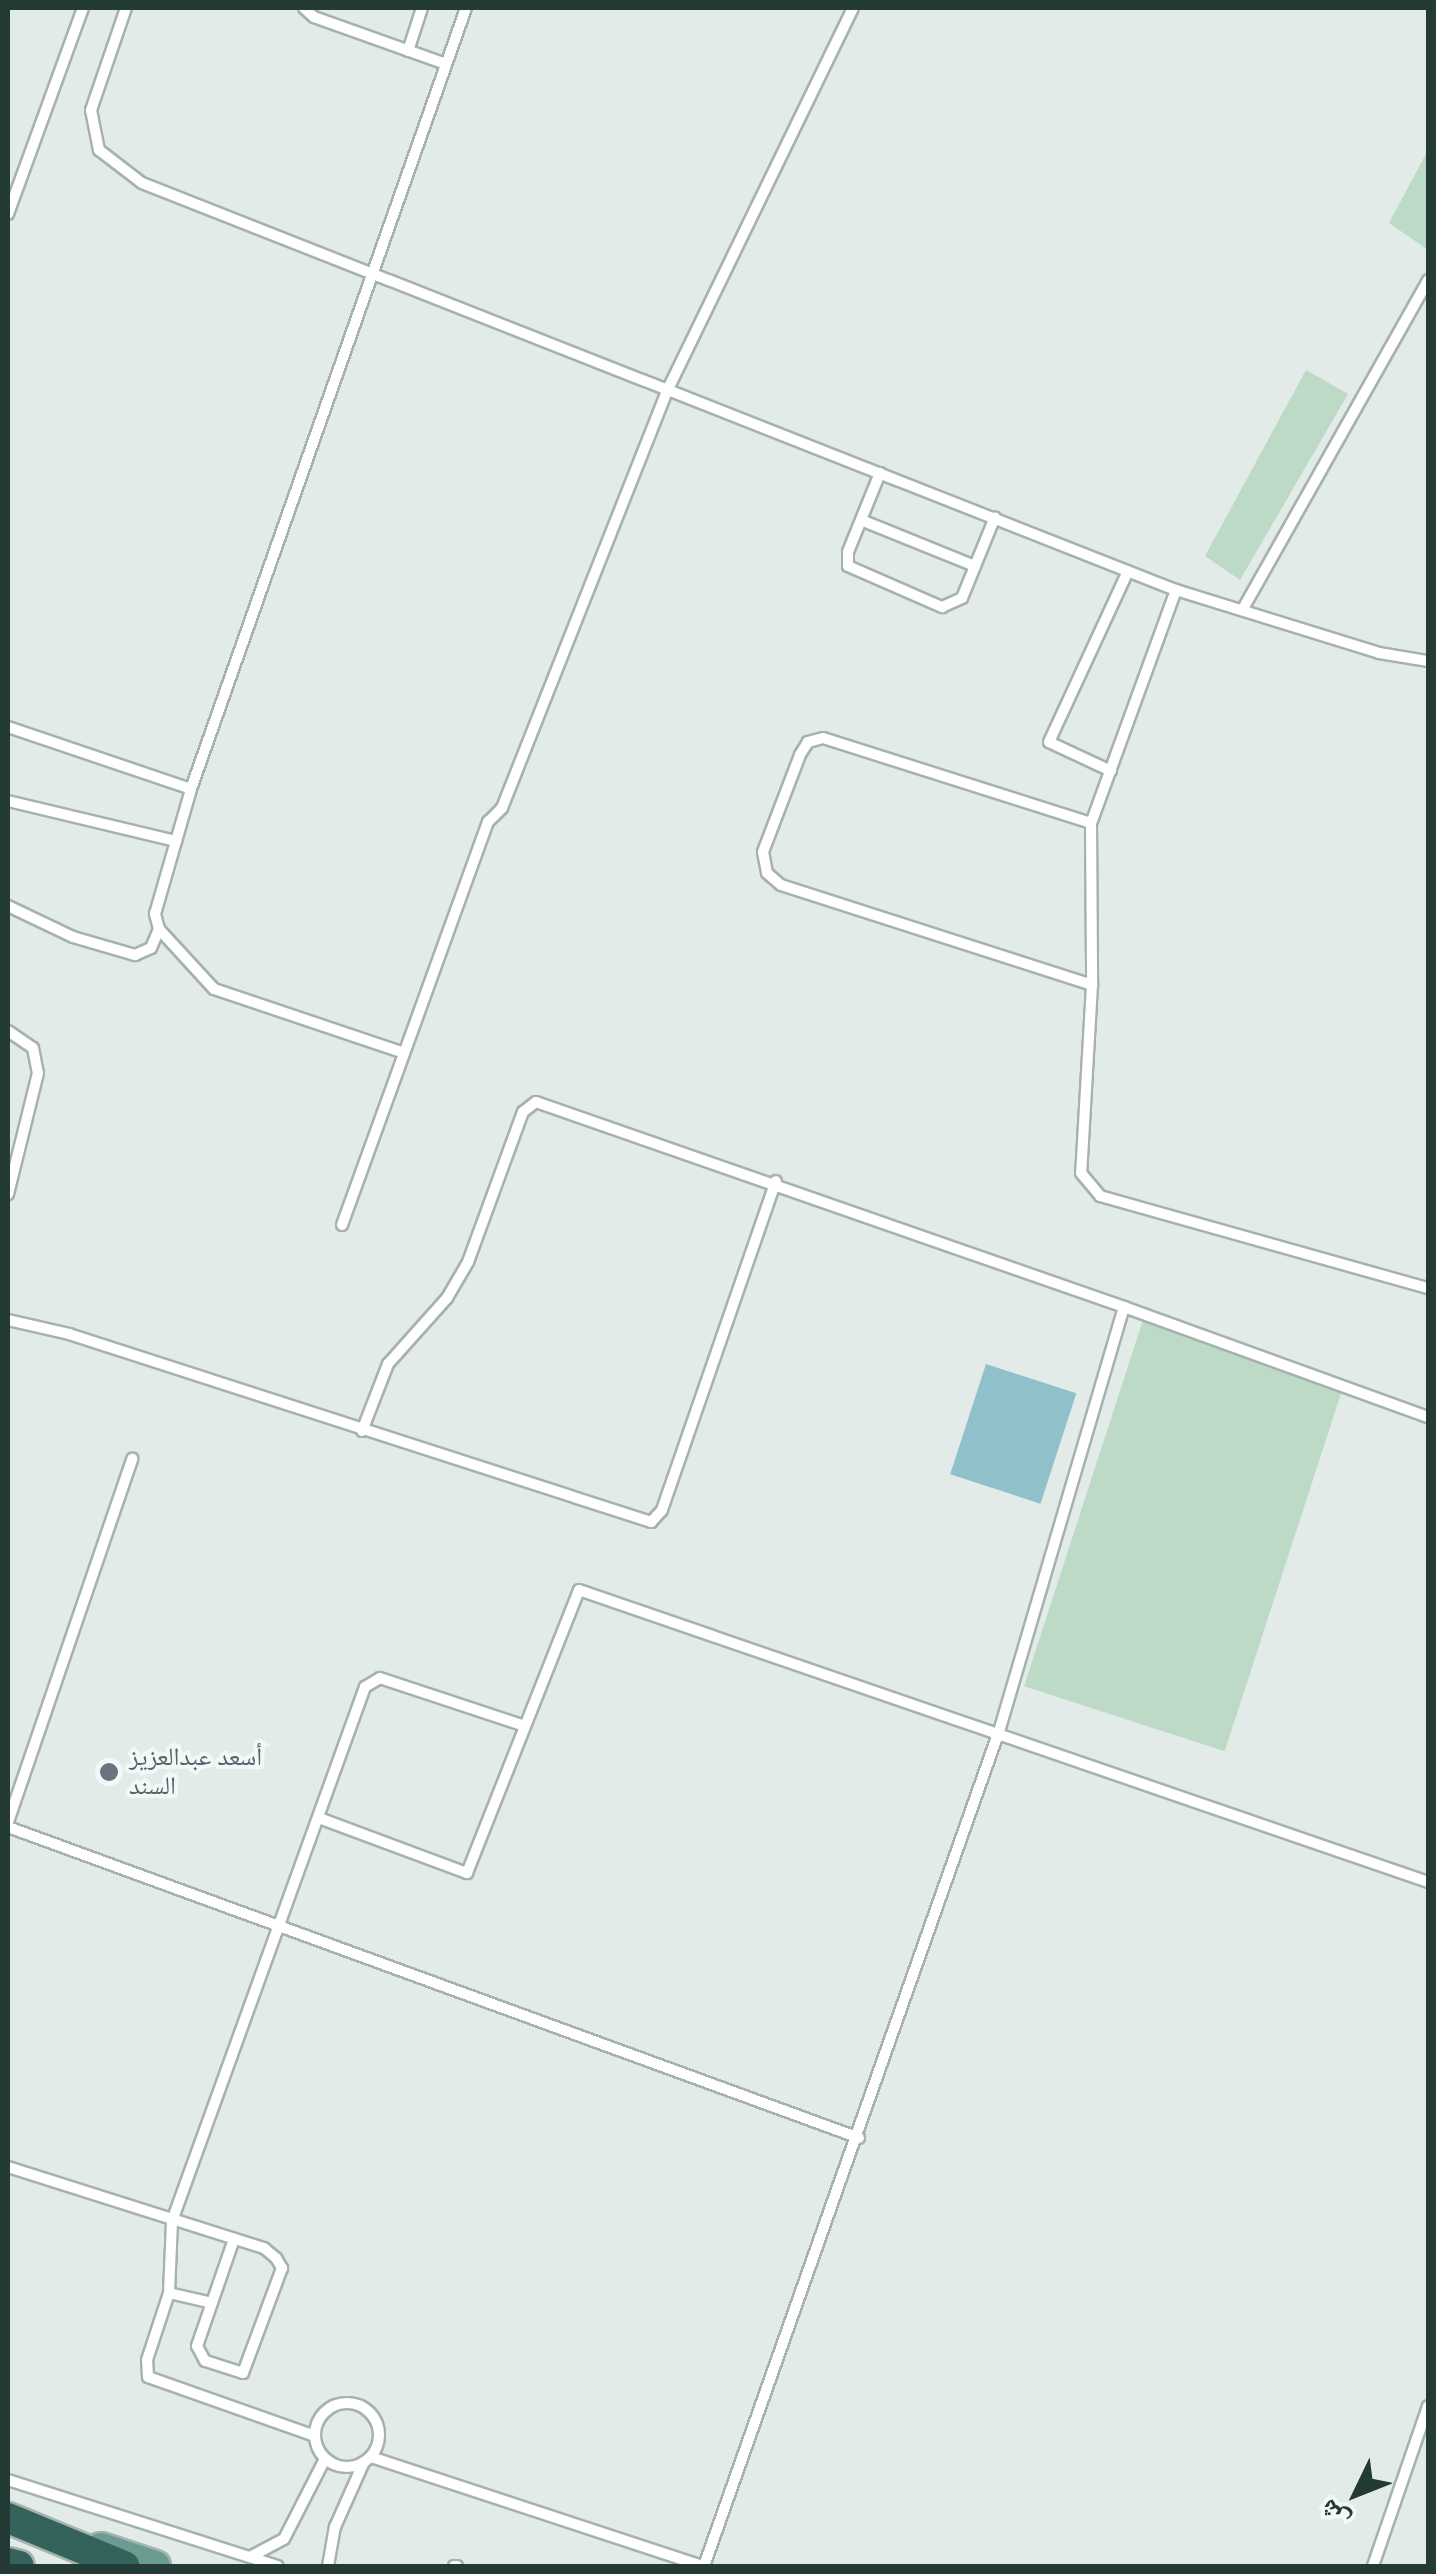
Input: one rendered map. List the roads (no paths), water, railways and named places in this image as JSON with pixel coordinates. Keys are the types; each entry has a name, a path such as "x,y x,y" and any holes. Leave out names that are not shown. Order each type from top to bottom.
{"highway":[{"path":"8,2517 124,2566"},
{"path":"8,2563 19,2566"}],"main road":[{"path":"8,2517 155,2566"}],"lane":[{"path":"8,214 83,8"},
{"path":"126,8 91,110 99,150 142,183 1176,590 1379,653 1428,660"},
{"path":"304,8 314,17 446,64"},
{"path":"408,51 422,8"},
{"path":"404,1053 214,989 159,930 155,914 191,789 466,8"},
{"path":"342,1225 488,822 502,808 668,387 853,8"},
{"path":"1244,608 1428,280"},
{"path":"880,473 848,566 942,607 959,603 995,518"},
{"path":"861,520 975,566"},
{"path":"1110,771 1049,742 1128,571"},
{"path":"1176,590 1091,824 1092,985 1080,1173 1100,1196 1428,1288"},
{"path":"8,728 191,789"},
{"path":"1091,824 823,738 808,742 800,755 764,852 766,873 781,885 1092,985"},
{"path":"8,800 176,841"},
{"path":"8,906 73,937 134,955 151,948 159,930"},
{"path":"8,1031 32,1048 38,1072 8,1194"},
{"path":"362,1431 388,1364 447,1298 468,1262 529,1105 536,1102 776,1181 1428,1417"},
{"path":"8,1320 70,1334 651,1522 662,1510 776,1181"},
{"path":"522,1725 372,1679 172,2221 169,2293 146,2360 148,2377 314,2436 325,2459 344,2467 368,2460 703,2566 859,2138 998,1734 1124,1307"},
{"path":"132,1459 8,1824 859,2138"},
{"path":"320,1818 466,1874 522,1725 579,1590 1428,1882"},
{"path":"8,2167 264,2248 282,2268 243,2373 198,2354 234,2239"},
{"path":"169,2293 212,2303"},
{"path":"314,2436 324,2412 358,2405 376,2422 368,2460 335,2527 328,2566"},
{"path":"1373,2566 1428,2406"},
{"path":"250,2557 284,2539 325,2459"},
{"path":"8,2480 278,2566"}],"water":[{"path":"986,1364 1076,1393 1041,1504 950,1474"}],"place":[{"name":"أسعد عبدالعزيز السند","path":"109,1772"}]}
